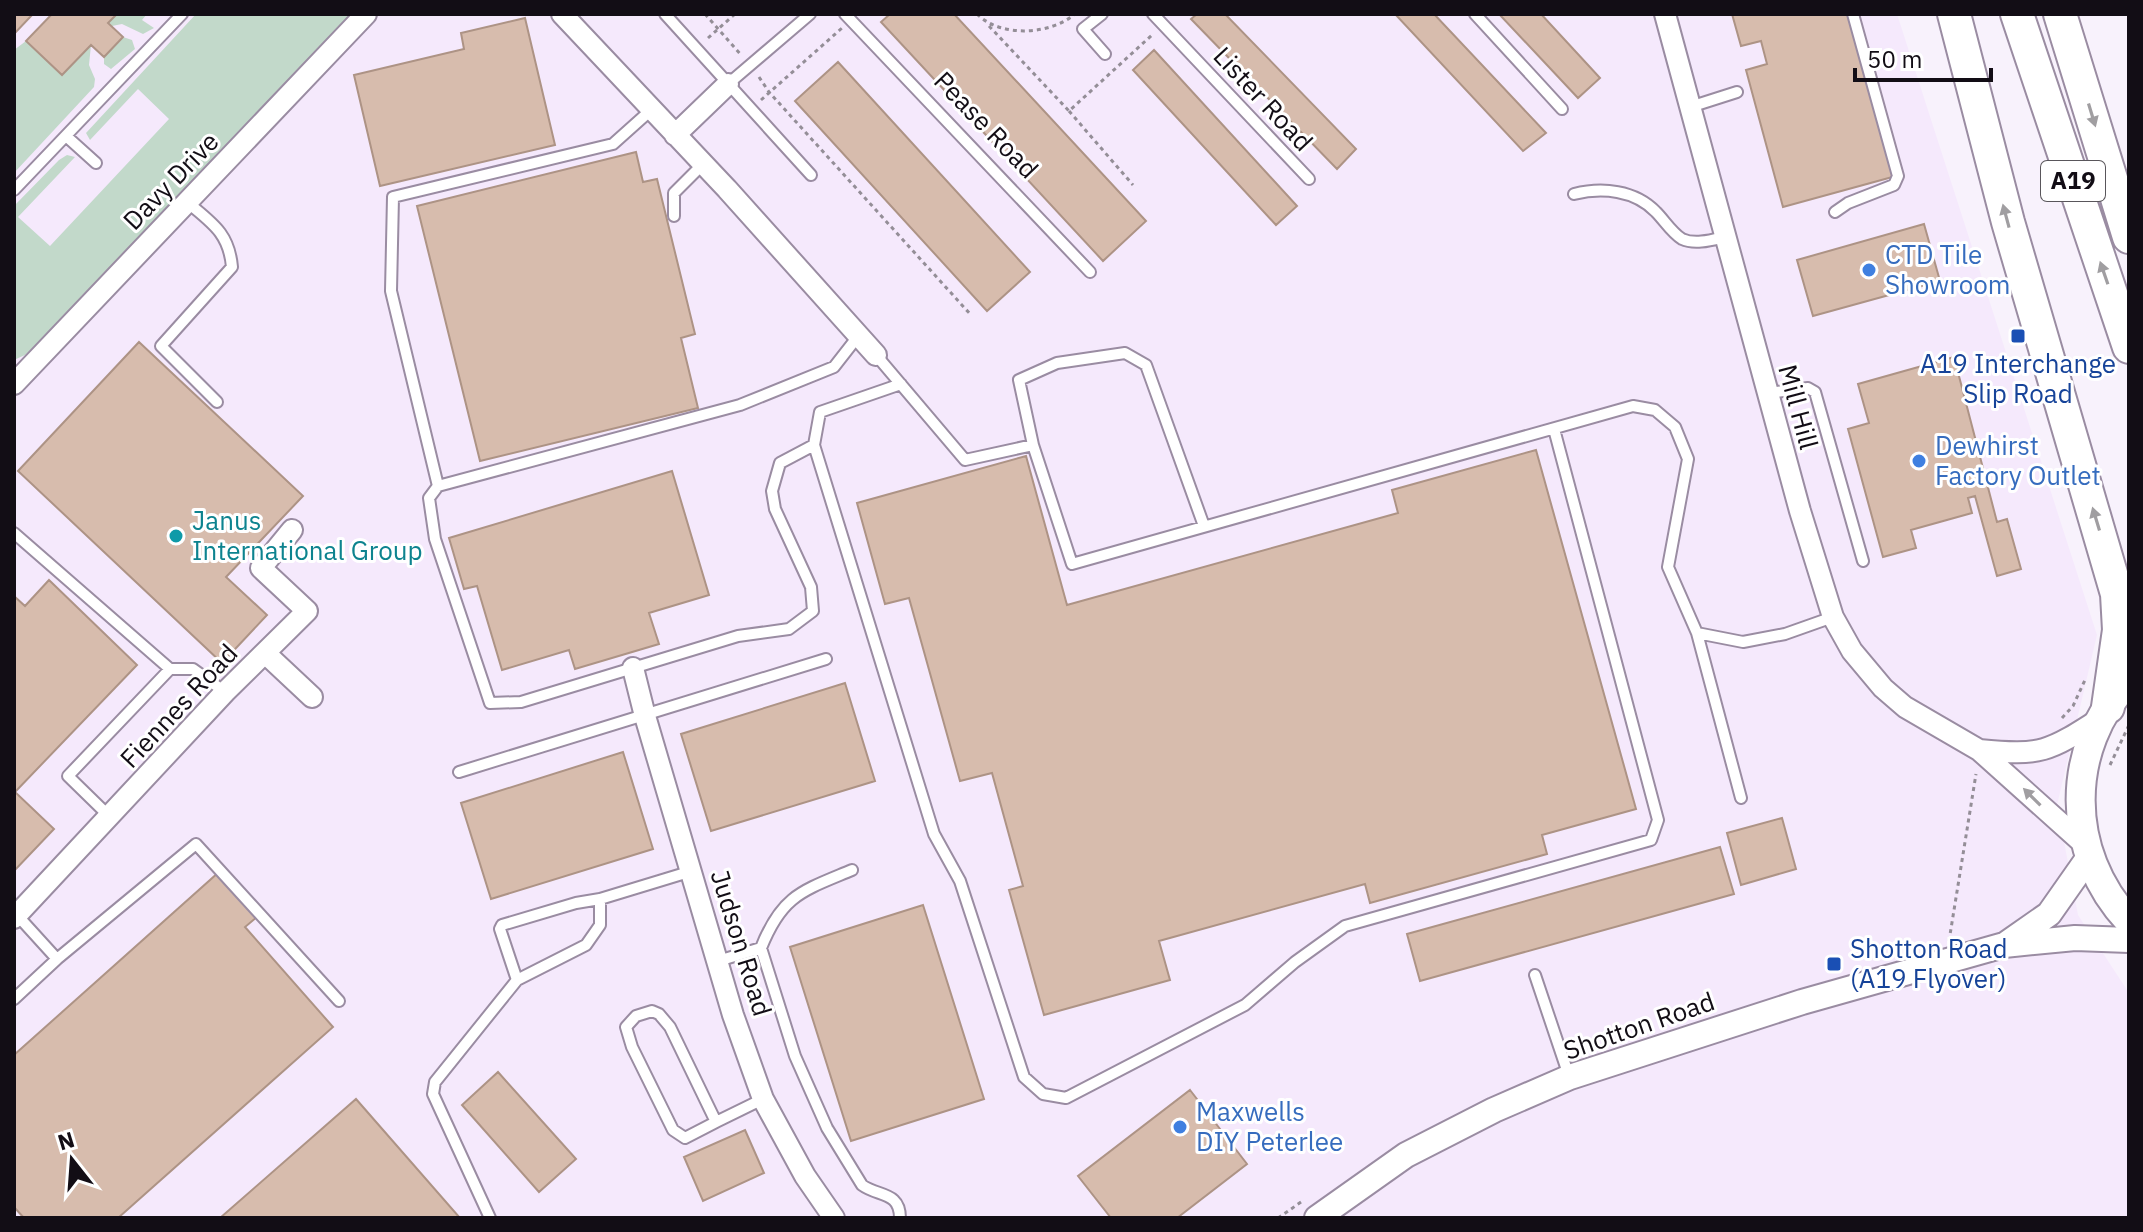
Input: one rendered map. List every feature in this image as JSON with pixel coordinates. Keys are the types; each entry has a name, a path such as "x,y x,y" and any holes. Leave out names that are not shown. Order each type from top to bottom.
{"highway":[{"path":"1954,14 2008,222 2117,594 2119,630 2112,717"},
{"name":"A19","path":"2017,14 2129,347"},
{"name":"A19","path":"2060,14 2129,237"}],"main road":[{"path":"2129,680 2112,717 2088,747 2080,804 2087,851 2103,889 2129,921"}],"street":[{"name":"Davy Drive","path":"14,384 366,14"},
{"path":"562,14 876,355"},
{"name":"Mill Hill","path":"1665,14 1800,511 1833,617 1852,651 1883,688 1978,759 2087,851"},
{"path":"675,135 728,84"},
{"name":"Fiennes Road","path":"16,917 225,692 307,611 261,568 292,530"},
{"path":"265,653 312,697"},
{"name":"Judson Road","path":"633,668 733,1015 763,1099 805,1176 834,1218"},
{"name":"Mill Hill","path":"1978,759 2046,750 2112,717"},
{"name":"Shotton Road","path":"2004,945 2049,914 2062,899 2087,851"},
{"name":"Shotton Road","path":"1313,1207 1494,1110 1570,1077 1802,1002 2004,945 2075,938 2129,940"}],"lane":[{"path":"14,190 182,14"},
{"path":"665,14 811,175"},
{"path":"728,84 810,14"},
{"path":"1102,14 1083,29 1105,54"},
{"name":"Lister Road","path":"1153,14 1309,179"},
{"path":"1475,14 1562,109"},
{"path":"1835,212 1856,199 1894,185 1898,176 1853,14"},
{"name":"Pease Road","path":"848,17 1090,272"},
{"path":"1690,107 1737,92"},
{"path":"438,486 391,291 393,197 613,144 651,110"},
{"path":"66,136 96,163"},
{"path":"674,216 674,193 703,164"},
{"path":"1574,194 1591,190 1619,191 1653,208 1679,238 1695,242 1725,237"},
{"path":"187,202 220,230 231,248 232,267 161,346 217,402"},
{"path":"814,445 780,463 772,491 775,509 811,587 813,611 789,629 738,636 521,702 490,703 435,539 429,498 438,486 740,405 834,367 859,335"},
{"path":"1204,526 1146,365 1125,353 1057,363 1019,380 1033,445 1072,564 1633,406 1655,410 1675,427 1688,459 1668,567 1697,633 1741,798"},
{"path":"876,355 965,460 1033,445"},
{"path":"901,384 820,412 814,445 934,834 960,881 1024,1077 1043,1094 1066,1098 1245,1005 1295,962 1345,926 1651,840 1658,820 1554,429"},
{"path":"1768,393 1808,388 1815,392 1863,561"},
{"path":"14,533 170,669 193,669 225,692"},
{"path":"1697,633 1743,642 1785,634 1833,617"},
{"path":"459,772 826,659"},
{"path":"110,817 68,776 170,669"},
{"path":"14,999 57,959 196,844 339,1001"},
{"path":"852,870 805,890 788,901 777,914 761,948 795,1056 827,1128 862,1185 895,1200 900,1208 900,1218"},
{"path":"517,980 500,927 692,871"},
{"path":"490,1218 433,1094 435,1082 517,980 586,945 600,925 600,899"},
{"path":"16,917 57,959"},
{"path":"718,961 761,948"},
{"path":"1535,975 1570,1077"},
{"path":"716,1122 670,1027 659,1014 652,1011 631,1019 626,1027 632,1047 673,1130 685,1138 763,1099"}],"path":[{"path":"705,14 750,65 769,92 971,315"},
{"path":"696,48 735,14"},
{"path":"977,14 1069,111 1133,185"},
{"path":"989,26 1030,31 1062,25 1075,14"},
{"path":"751,109 848,17"},
{"path":"1069,111 1163,25"},
{"path":"2112,717 2121,741"},
{"path":"1949,941 1978,759"},
{"path":"1278,1218 1313,1207"}],"shaded area":[{"path":"14,14 1897,14 2097,635 2057,805 2078,915 2129,993 2129,1218 14,1218"}],"green space":[{"path":"117,14 147,14 142,20 154,28 143,34 122,24 112,26 108,23"},
{"path":"196,14 351,14 54,328 25,355 14,360 14,206 59,160 67,155 75,157 18,217 50,246 169,119 138,89 90,140 86,133"},
{"path":"123,37 132,40 135,49 111,69 104,64 104,57"},
{"path":"26,41 62,75 91,45 89,65 95,79 94,87 14,173 14,50"}],"building":[{"path":"14,14 33,14 14,34"},
{"path":"52,14 117,14 108,23 123,37 104,57 91,45 62,75 26,41"},
{"path":"890,14 954,14 1146,221 1103,261 881,22"},
{"path":"1197,14 1225,14 1356,149 1337,169 1191,19"},
{"path":"1395,14 1434,14 1546,133 1523,151"},
{"path":"1499,14 1541,14 1600,78 1578,98"},
{"path":"1732,14 1851,14 1896,176 1783,207 1746,70 1767,64 1761,41 1741,46"},
{"path":"525,18 555,145 380,186 354,75 464,49 461,33"},
{"path":"1154,50 1297,206 1276,225 1133,70"},
{"path":"838,62 1030,272 987,311 795,101"},
{"path":"636,152 643,182 657,179 695,334 681,338 698,408 480,461 417,206"},
{"name":"CTD Tile Showroom","path":"1924,224 1940,281 1813,316 1797,260"},
{"name":"Janus International Group","path":"139,342 303,496 226,577 267,615 222,663 18,471"},
{"name":"Dewhirst Factory Outlet","path":"1954,357 1997,522 2007,519 2021,569 1997,576 1975,496 1968,498 1972,513 1911,530 1916,548 1883,557 1848,429 1869,423 1858,384"},
{"path":"1536,450 1636,809 1542,835 1547,854 1370,903 1365,884 1159,941 1170,980 1044,1015 1009,890 1023,886 992,773 960,781 909,598 885,604 857,503 1026,456 1067,605 1398,513 1392,490"},
{"path":"672,471 709,595 649,613 659,644 575,669 569,650 502,670 477,586 464,589 449,538"},
{"path":"49,580 137,665 15,792 54,829 14,871 14,596 25,606"},
{"path":"845,683 875,781 711,831 681,734"},
{"path":"623,752 653,849 491,899 461,803"},
{"path":"1782,818 1796,869 1741,885 1727,833"},
{"path":"1720,847 1734,894 1420,981 1407,934"},
{"path":"219,872 258,916 245,927 333,1027 118,1218 24,1218 14,1207 14,1055"},
{"path":"923,905 984,1099 851,1141 790,947"},
{"path":"498,1072 576,1159 539,1192 462,1105"},
{"name":"Maxwells DIY Peterlee","path":"1190,1090 1247,1164 1177,1218 1111,1218 1078,1176"},
{"path":"356,1099 460,1218 220,1218"},
{"path":"745,1130 764,1173 703,1201 684,1157"}],"place":[{"name":"CTD Tile Showroom","path":"1869,270"},
{"name":"A19 Interchange Slip Road","path":"2018,336"},
{"name":"Dewhirst Factory Outlet","path":"1919,461"},
{"name":"Janus International Group","path":"176,536"},
{"name":"Shotton Road (A19 Flyover)","path":"1834,964"},
{"name":"Maxwells DIY Peterlee","path":"1180,1127"}]}
